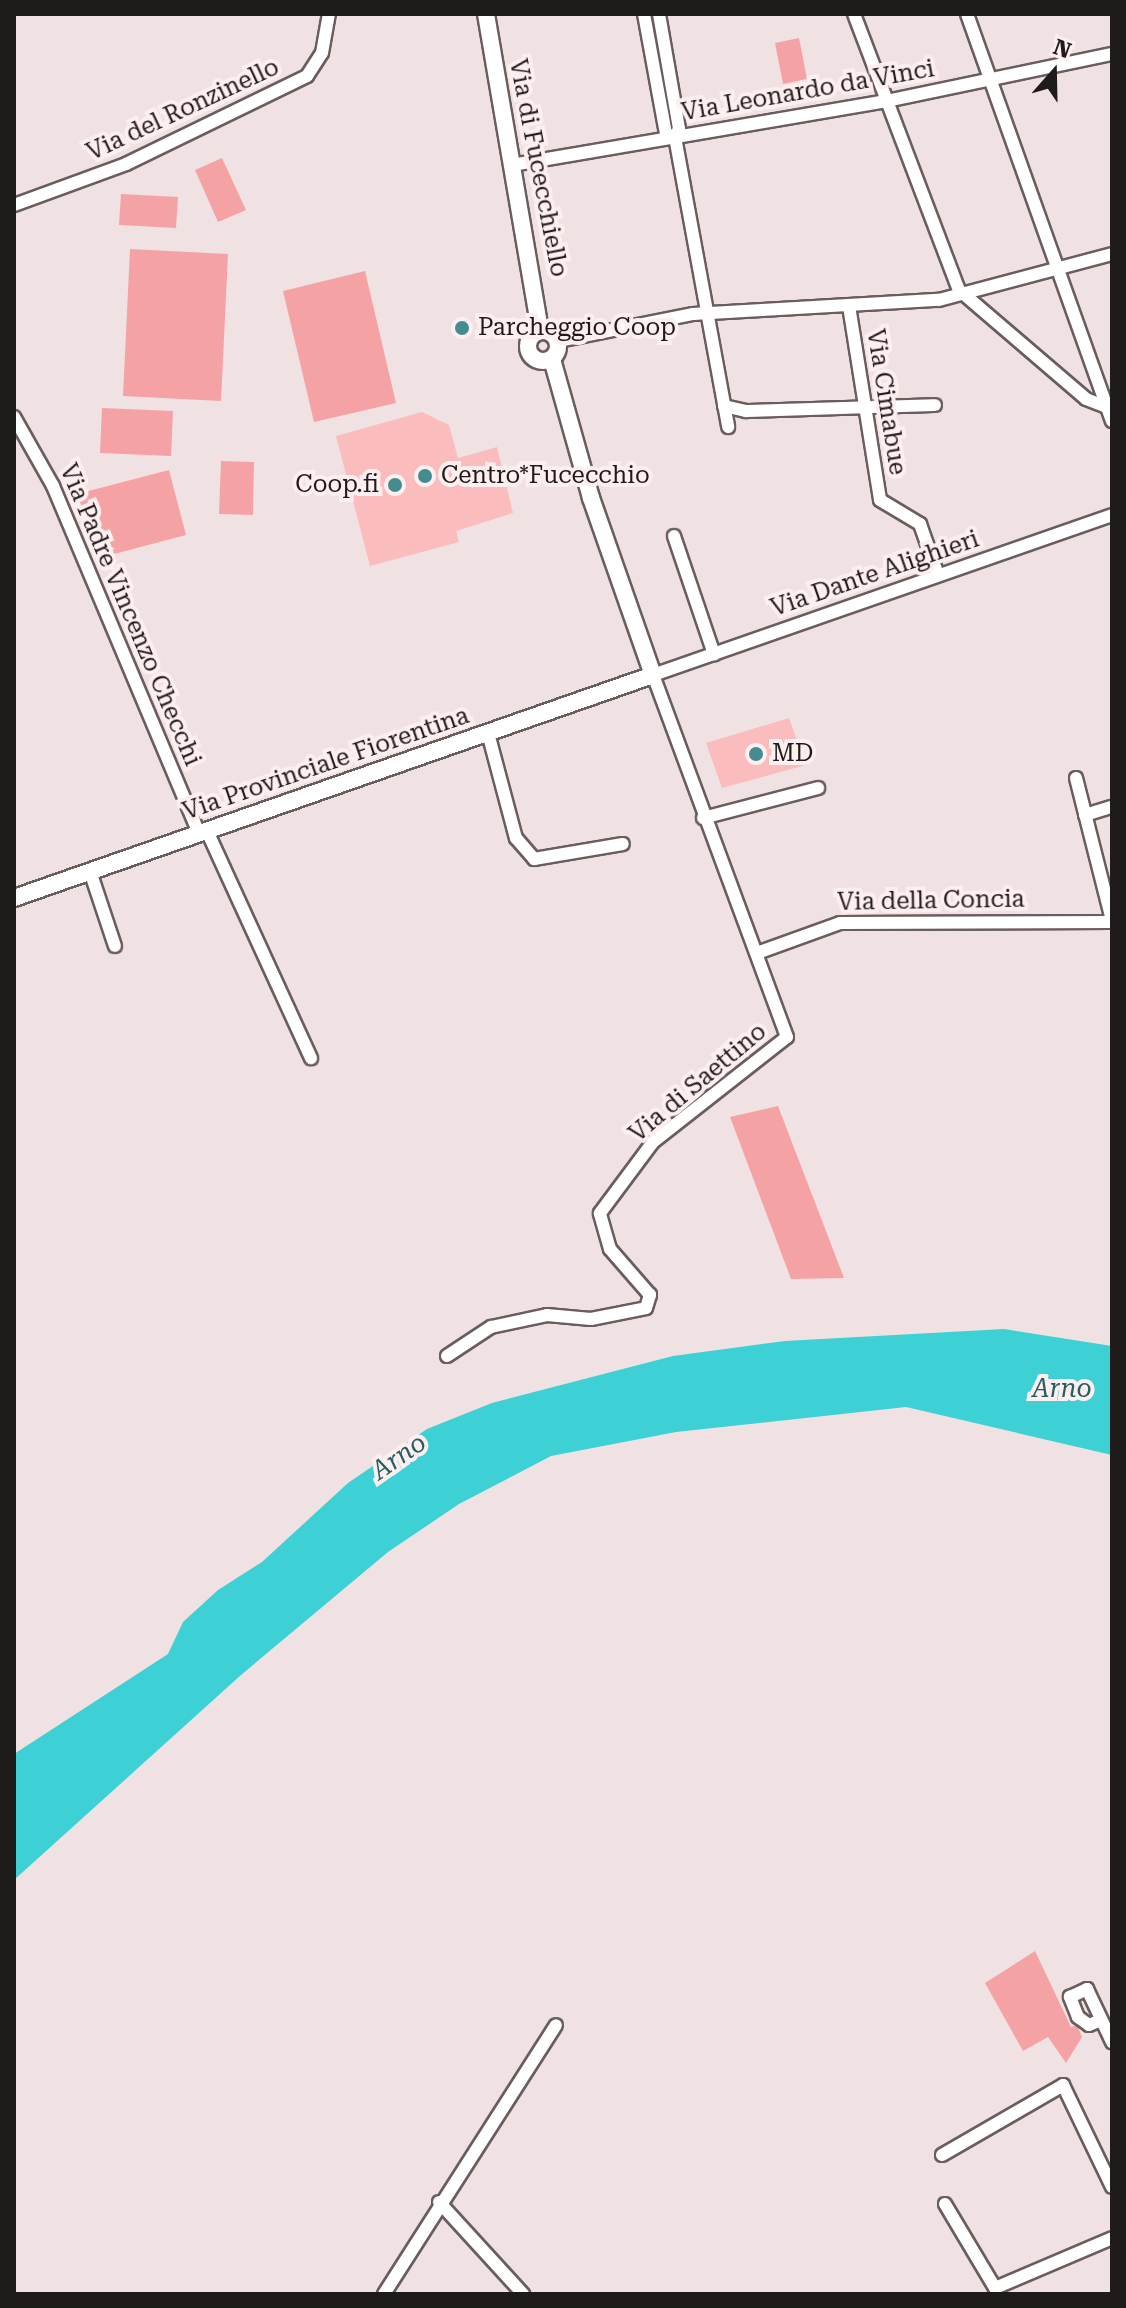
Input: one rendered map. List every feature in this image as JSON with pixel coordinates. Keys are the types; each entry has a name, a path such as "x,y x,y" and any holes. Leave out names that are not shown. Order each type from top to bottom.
{"main road":[{"name":"Via di Fucecchiello","path":"486,14 540,331 529,339 530,353 537,361 552,359"},
{"path":"540,331 558,341 552,359 595,514 653,675"},
{"name":"Via Provinciale Fiorentina","path":"14,898 653,675"}],"street":[{"name":"Via del Ronzinello","path":"14,205 126,164 307,76 322,53 329,14"},
{"path":"644,14 666,134 675,137"},
{"path":"659,14 679,129 675,137 728,427"},
{"path":"854,14 954,279 966,295 1086,399 1110,407"},
{"path":"967,14 1110,407 1112,421"},
{"name":"Via Leonardo da Vinci","path":"512,165 887,101 1112,54"},
{"path":"558,341 709,313 849,306 966,295 1112,254"},
{"name":"Via Cimabue","path":"849,306 880,500 920,524 938,575"},
{"path":"724,406 935,405"},
{"name":"Via Padre Vincenzo Checchi","path":"14,417 53,486 203,832 311,1058"},
{"name":"Via Dante Alighieri","path":"653,675 1112,515"},
{"path":"674,536 714,654"},
{"name":"Via di Saettino","path":"447,1356 491,1327 547,1315 591,1319 646,1308 650,1295 610,1249 600,1213 653,1142 784,1042 783,1015 703,818 653,675"},
{"path":"488,733 516,838 534,859 623,844"},
{"path":"1076,778 1112,921"},
{"path":"703,818 818,788"},
{"path":"1085,815 1112,807"},
{"path":"90,871 115,946"},
{"name":"Via della Concia","path":"757,953 840,923 1112,921"},
{"path":"1101,2020 1112,2042"},
{"path":"384,2294 439,2202 556,2025"},
{"path":"942,2155 1063,2085 1112,2187"},
{"path":"439,2202 523,2294"},
{"path":"945,2204 995,2288 1112,2238"}],"shaded area":[{"path":"799,38 807,79 783,84 775,43"},
{"path":"222,158 246,210 218,222 195,170"},
{"path":"121,194 178,197 176,228 119,225"},
{"path":"130,249 228,254 221,401 123,396"},
{"path":"365,271 396,403 314,422 283,291"},
{"path":"102,408 173,411 171,456 100,453"},
{"path":"221,461 254,462 253,515 219,514"},
{"path":"169,470 186,535 95,559 77,494"},
{"path":"778,1106 844,1278 791,1279 730,1117"},
{"path":"1035,1951 1071,2027 1077,2025 1082,2037 1066,2063 1048,2037 1023,2051 985,1983"}],"water":[{"name":"Arno","path":"1004,1329 1112,1346 1112,1455 906,1407 676,1432 551,1456 459,1504 388,1552 241,1675 14,1880 14,1754 168,1654 183,1622 218,1590 262,1562 348,1483 427,1429 492,1403 673,1356 785,1341"}],"building":[{"name":"Centro*Fucecchio","path":"422,412 449,425 458,458 497,447 513,513 456,531 459,542 370,566 336,436"},
{"name":"MD","path":"789,718 806,765 722,788 706,743"}],"place":[{"name":"Parcheggio Coop","path":"462,328"},
{"name":"Centro*Fucecchio","path":"425,476"},
{"name":"Coop.fi","path":"395,485"},
{"name":"MD","path":"756,754"}]}
